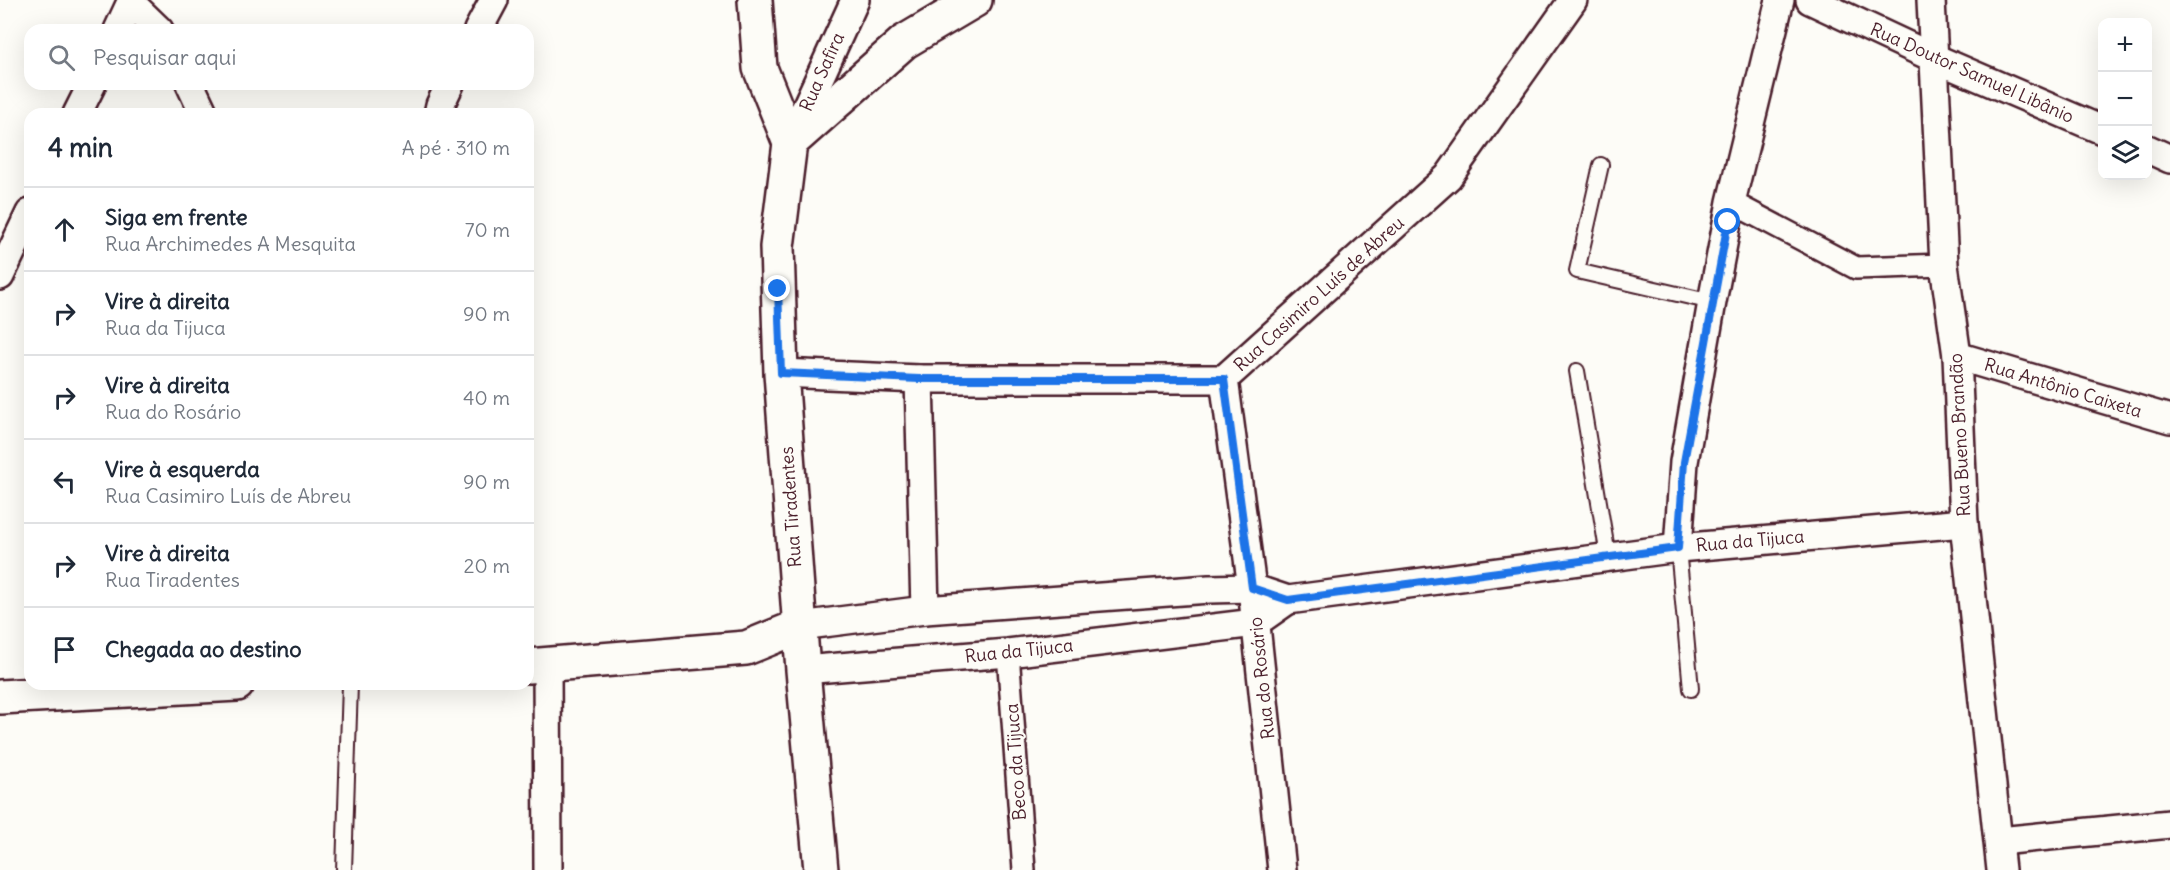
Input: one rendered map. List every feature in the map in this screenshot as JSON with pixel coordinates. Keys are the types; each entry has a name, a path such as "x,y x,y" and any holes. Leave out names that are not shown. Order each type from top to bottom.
{"street":[{"path":"481,24 494,0"},
{"path":"755,0 760,68 790,143 904,42 975,0"},
{"name":"Rua Safira","path":"790,143 855,0"},
{"name":"Rua Casimiro Luís de Abreu","path":"781,373 919,379 1224,379 1448,177 1573,0"},
{"path":"1678,548 1684,462 1712,302 1731,202 1780,0"},
{"name":"Rua Doutor Samuel Libânio","path":"1810,0 1934,58 2098,128"},
{"name":"Rua Bueno Brandão","path":"1931,0 1944,265 1957,356 1964,523 2001,870"},
{"path":"121,24 132,1 153,24"},
{"path":"80,108 89,90"},
{"path":"193,90 201,108"},
{"path":"439,108 447,90"},
{"name":"Rua Tiradentes","path":"790,143 777,248 781,373 803,670 821,870"},
{"path":"2152,151 2170,159"},
{"path":"1731,202 1856,268 1944,265"},
{"path":"0,276 24,226"},
{"name":"Rua Antônio Caixeta","path":"1957,356 2170,419"},
{"path":"919,379 925,610"},
{"name":"Rua do Rosário","path":"1224,379 1252,588 1282,870"},
{"name":"Rua da Tijuca","path":"538,666 746,648 800,626 925,610 1209,589 1252,588 1288,600 1678,548 1964,523"},
{"name":"Rua da Tijuca","path":"746,648 803,670 1008,653 1256,623 1288,600"},
{"name":"Beco da Tijuca","path":"1008,653 1024,870"},
{"path":"538,666 548,870"},
{"path":"0,697 115,690"},
{"path":"1999,841 2170,824"}],"lane":[{"path":"1601,165 1577,271 1712,302"},
{"path":"1577,371 1608,556"},
{"path":"1678,548 1691,689"},
{"path":"344,870 350,690"}],"route":[{"path":"778,289 781,373 919,379 1224,379 1252,588 1288,600 1678,548 1684,462 1728,222"}]}
